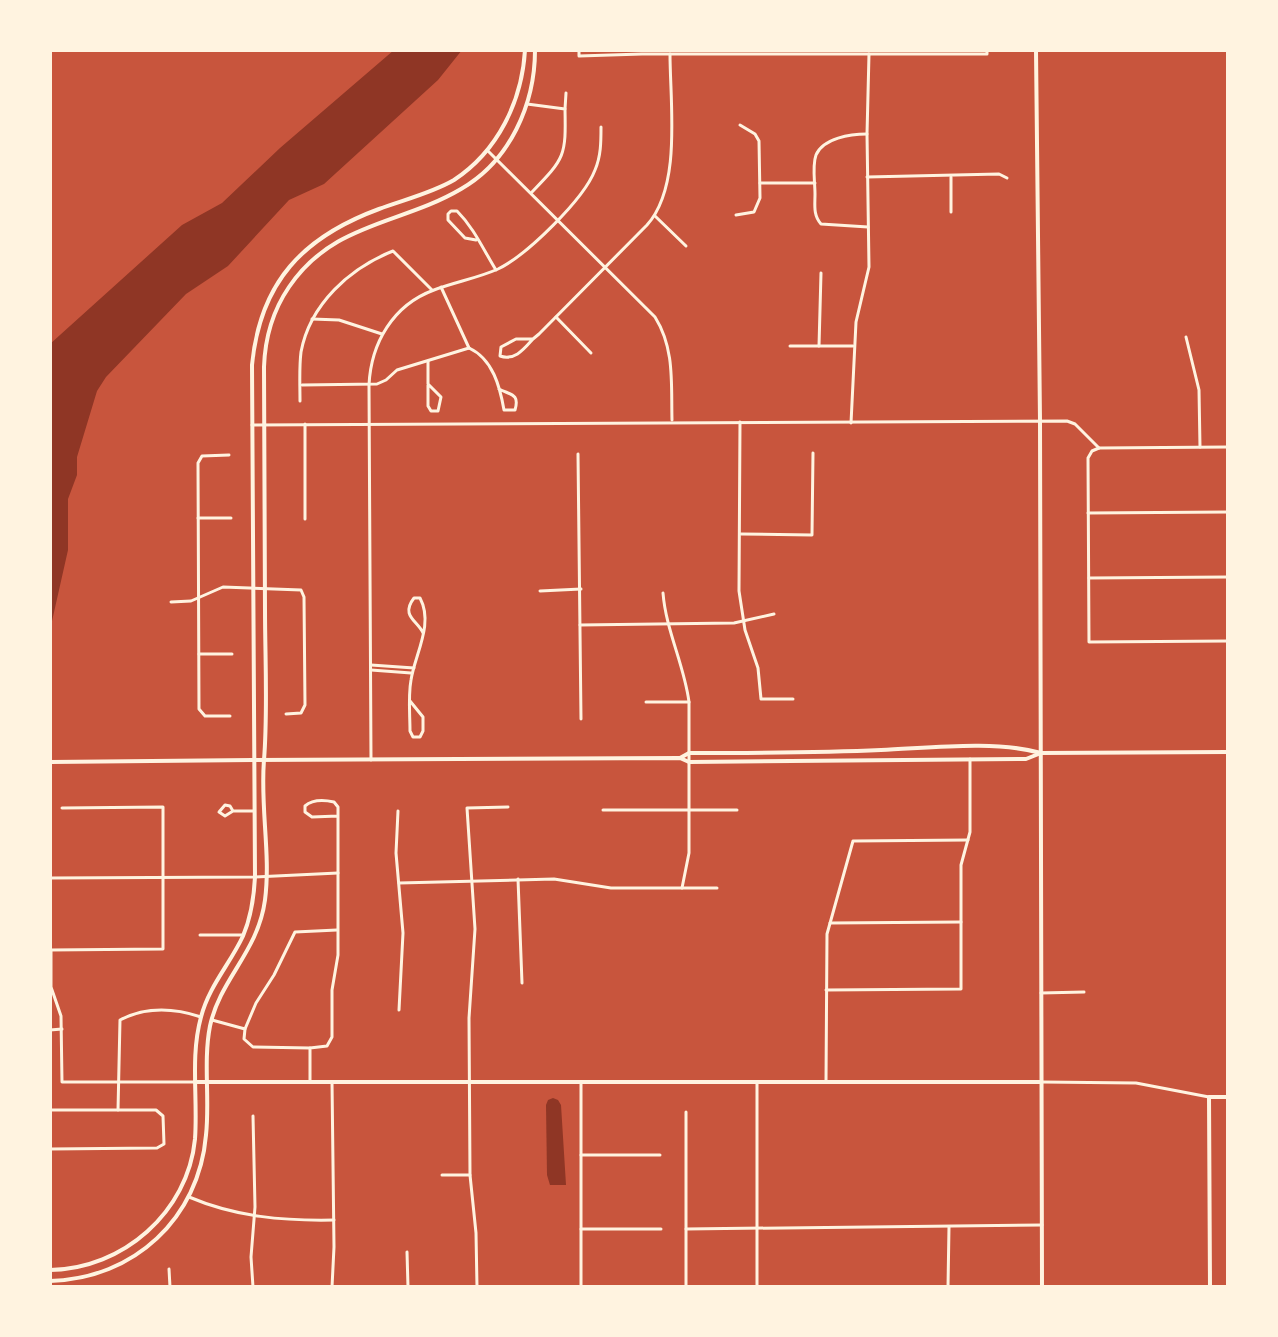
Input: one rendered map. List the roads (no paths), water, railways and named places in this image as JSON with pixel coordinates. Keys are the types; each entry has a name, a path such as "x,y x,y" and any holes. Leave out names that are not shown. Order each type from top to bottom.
{"main road":[{"path":"50,1270 90,1263 128,1246 145,1235 179,1192 192,1156 196,1048 201,1017 211,989 243,935 252,907 255,877 255,723 252,365 257,329 269,298 286,270 326,233 454,179 487,150 512,110 523,77 525,50"},
{"path":"50,1281 72,1280 101,1273 142,1252 169,1227 189,1197 203,1163 207,1130 208,1044 212,1020 222,994 247,954 265,901 264,367 268,331 279,302 307,263 337,241 358,230 443,199 462,189 496,159 511,140 527,104 533,83 535,50"},
{"path":"1036,50 1042,1287"},
{"path":"680,758 689,753 968,747 1025,748 1041,753 1228,752"},
{"path":"50,762 1026,759 1041,753"},
{"path":"195,1082 1041,1082"},
{"path":"1210,1287 1209,1097 1228,1097"}],"street":[{"path":"579,50 579,56 987,52"},
{"path":"533,339 516,339 501,347 500,356 507,358 521,352 655,216 670,173 670,54"},
{"path":"851,423 853,346 856,322 869,278 869,54"},
{"path":"532,192 556,167 566,150 566,93"},
{"path":"527,104 565,109"},
{"path":"736,215 756,211 760,183 758,139 740,125"},
{"path":"371,760 369,385 374,351 382,334 400,311 432,290 496,270 527,249 558,219 590,181 599,160 601,127"},
{"path":"867,134 844,136 820,149 815,159 815,214 821,224 868,227"},
{"path":"487,150 647,307 666,337 671,359 672,421"},
{"path":"867,177 999,174 1007,178"},
{"path":"951,177 951,212"},
{"path":"760,183 815,183"},
{"path":"476,240 462,236 448,220 451,211 457,211 474,228 476,240 496,270"},
{"path":"655,216 686,246"},
{"path":"300,401 301,353 312,319 325,299 341,283 393,251 432,290"},
{"path":"819,346 821,273"},
{"path":"441,287 469,348 483,356 489,364 504,410 515,410 514,394 499,389"},
{"path":"556,317 591,353"},
{"path":"312,319 339,320 382,334"},
{"path":"1186,337 1199,390 1200,447"},
{"path":"790,346 853,346"},
{"path":"300,385 382,383 397,370 469,348"},
{"path":"428,361 428,384 428,406 434,412 440,408 441,397 428,384"},
{"path":"252,425 1040,421 1073,422 1099,448"},
{"path":"740,422 739,591 744,621 758,668 761,699 793,699"},
{"path":"305,424 305,519"},
{"path":"1228,447 1099,448 1092,451 1088,458 1089,642 1228,641"},
{"path":"740,534 812,535 813,453"},
{"path":"578,454 581,719"},
{"path":"229,455 200,459 198,518 199,709 202,715 230,716"},
{"path":"1088,513 1228,512"},
{"path":"198,518 231,518"},
{"path":"1089,578 1228,577"},
{"path":"171,602 191,601 223,587 301,590 304,597 305,705 301,713 286,714"},
{"path":"540,591 581,589"},
{"path":"663,593 668,626 686,679 689,702 689,853 682,888"},
{"path":"410,701 423,717 420,737 413,737 410,731 410,701 413,671 423,633 423,603 420,598 414,598 410,603 410,618 423,633"},
{"path":"580,625 668,626 744,621 774,614"},
{"path":"199,654 232,654"},
{"path":"371,668 413,671"},
{"path":"646,702 689,702"},
{"path":"826,990 961,989 961,865 968,840 970,759"},
{"path":"338,816 312,817 305,812 305,806 310,802 334,802 338,807 338,816 338,873 338,930 338,955 332,990 332,1037 327,1046 253,1047 244,1039 245,1029 294,933 301,930 338,930"},
{"path":"62,808 163,807 163,949 50,950 51,987 61,1016 62,1082 195,1082"},
{"path":"425,1287 477,1287 470,1175 469,1018 475,929 467,808 508,807"},
{"path":"603,810 737,810"},
{"path":"233,811 253,811"},
{"path":"398,811 396,828 403,933 399,1010"},
{"path":"826,1082 826,944 853,841 968,840"},
{"path":"50,878 255,877 338,873"},
{"path":"518,879 522,983"},
{"path":"399,883 554,879 611,888 717,888"},
{"path":"830,923 961,922"},
{"path":"200,935 243,935"},
{"path":"1041,993 1084,992"},
{"path":"118,1110 120,1020 157,1010 187,1012 201,1017"},
{"path":"212,1020 245,1029"},
{"path":"50,1030 62,1029"},
{"path":"310,1048 310,1081"},
{"path":"332,1082 332,1287"},
{"path":"581,1082 581,1287"},
{"path":"757,1082 757,1287"},
{"path":"1041,1082 1136,1083 1209,1097"},
{"path":"50,1110 161,1113 164,1144 160,1148 50,1149"},
{"path":"686,1112 686,1287"},
{"path":"253,1116 253,1287"},
{"path":"581,1155 660,1155"},
{"path":"442,1175 470,1175"},
{"path":"189,1197 255,1216 334,1220"},
{"path":"686,1229 1042,1225"},
{"path":"948,1287 949,1226"},
{"path":"581,1229 661,1229"},
{"path":"407,1252 408,1287"},
{"path":"169,1269 170,1287"}]}
